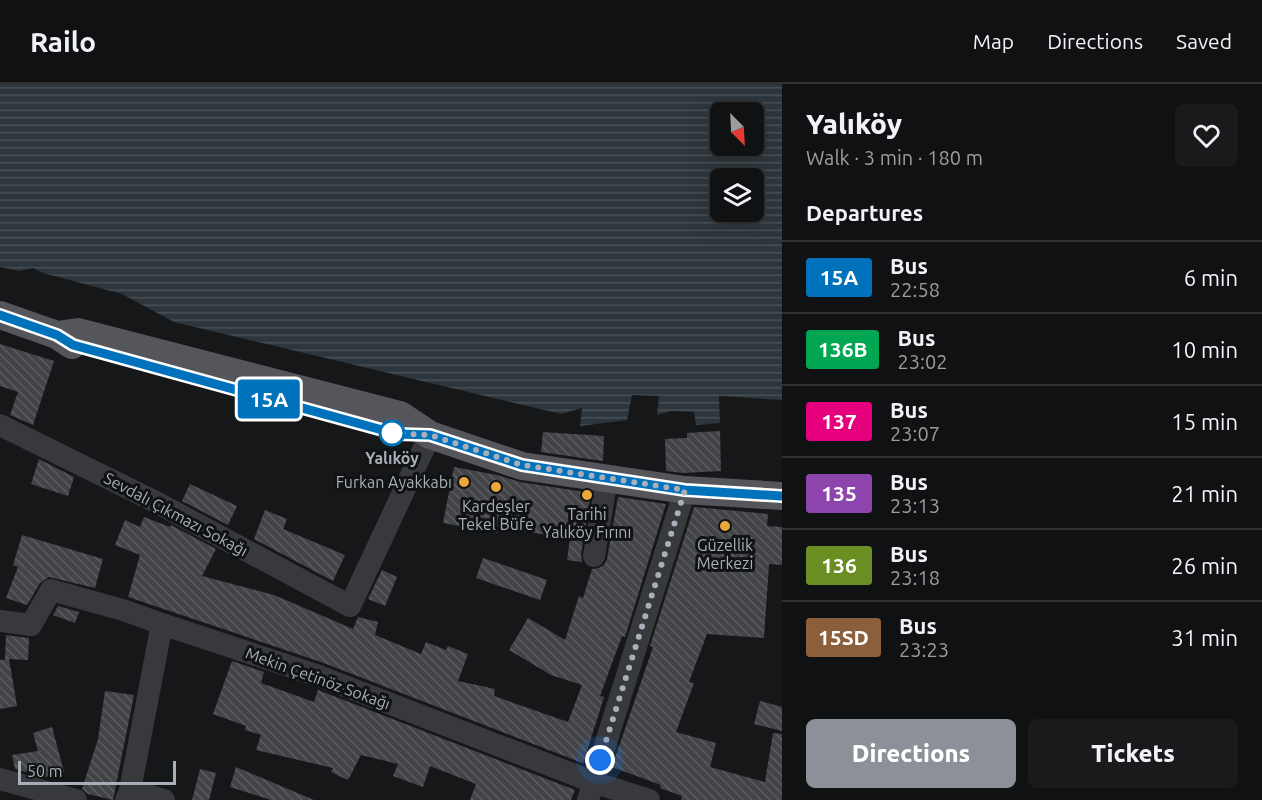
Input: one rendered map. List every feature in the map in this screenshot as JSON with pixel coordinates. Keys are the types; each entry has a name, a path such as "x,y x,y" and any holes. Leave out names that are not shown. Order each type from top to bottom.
{"main road":[{"path":"0,315 57,335 73,345 397,434 430,435 522,465 685,490 782,496"}],"street":[{"name":"Sevdalı Çıkmazı Sokağı","path":"0,425 152,500 350,606 430,435"},
{"path":"594,556 607,478"},
{"path":"590,791 685,490"},
{"name":"Mekin Çetinöz Sokağı","path":"0,621 31,625 51,590 123,610 316,675 590,791 649,800"},
{"path":"162,624 128,795 164,800"},
{"path":"0,779 76,800"}],"shaded area":[{"path":"0,84 782,84 782,400 719,396 720,423 696,425 694,412 671,411 657,415 659,396 632,395 627,420 580,426 582,408 561,414 174,322 122,294 43,273 33,268 19,271 0,267"}],"building":[{"path":"0,344 54,361 33,425 10,415 18,392 0,386"},
{"path":"720,431 721,471 683,473 666,471 665,439 687,438 687,433"},
{"path":"543,432 604,436 603,461 541,452"},
{"path":"39,459 74,477 68,496 31,484"},
{"path":"454,467 520,482 591,493 581,554 582,562 567,560 570,538 499,528 498,533 443,523"},
{"path":"190,484 237,506 228,525 182,501"},
{"path":"618,497 666,504 625,637 622,636 600,696 604,697 583,763 321,662 128,597 140,555 115,545 125,520 140,527 144,517 170,527 171,525 216,549 202,576 274,595 353,629 358,617 378,622 375,635 421,654 426,642 446,650 448,646 468,654 458,681 495,689 494,696 568,722 582,685 551,675 509,650 528,618 565,640 579,596 583,598 592,569 604,565 607,559"},
{"path":"694,507 768,514 767,526 782,527 782,565 769,564 764,638 707,634 689,682 694,683 676,732 716,743 710,767 765,782 773,733 782,734 782,800 681,800 682,796 660,788 661,785 612,767 653,647 650,646"},
{"path":"265,510 287,519 283,529 345,555 333,581 254,539"},
{"path":"22,535 103,559 95,588 49,577 40,583 27,605 6,598 18,567 13,565"},
{"path":"483,558 547,580 540,600 476,578"},
{"path":"382,570 397,577 385,606 368,599"},
{"path":"58,606 79,612 75,623 53,615"},
{"path":"6,635 29,638 28,660 5,659"},
{"path":"9,659 17,706 0,709 0,660"},
{"path":"232,661 264,672 261,683 314,702 318,690 575,790 571,800 470,800 476,784 430,766 423,787 393,776 398,764 361,755 348,780 331,772 333,768 256,750 261,735 245,730 246,726 213,714"},
{"path":"105,691 134,695 113,800 88,794 82,789 98,739"},
{"path":"760,701 782,707 782,731 754,724"},
{"path":"52,727 64,772 45,777 44,774 37,775 15,769 12,755 38,751 33,733"},
{"path":"236,767 314,800 271,800 230,787"},
{"path":"200,769 216,773 209,800 192,800"}],"bus line":[{"name":"15A","path":"0,315 57,335 73,345 397,434 430,435 522,465 685,490 782,496"}],"place":[{"name":"Yalıköy","path":"392,433"},
{"name":"Furkan Ayakkabı","path":"464,482"},
{"name":"Kardeşler Tekel Büfe","path":"496,487"},
{"name":"Tarihi Yalıköy Fırını","path":"587,495"},
{"name":"Güzellik Merkezi","path":"725,526"}],"route":[{"path":"392,433 430,435 522,465 685,490 600,760"}]}
